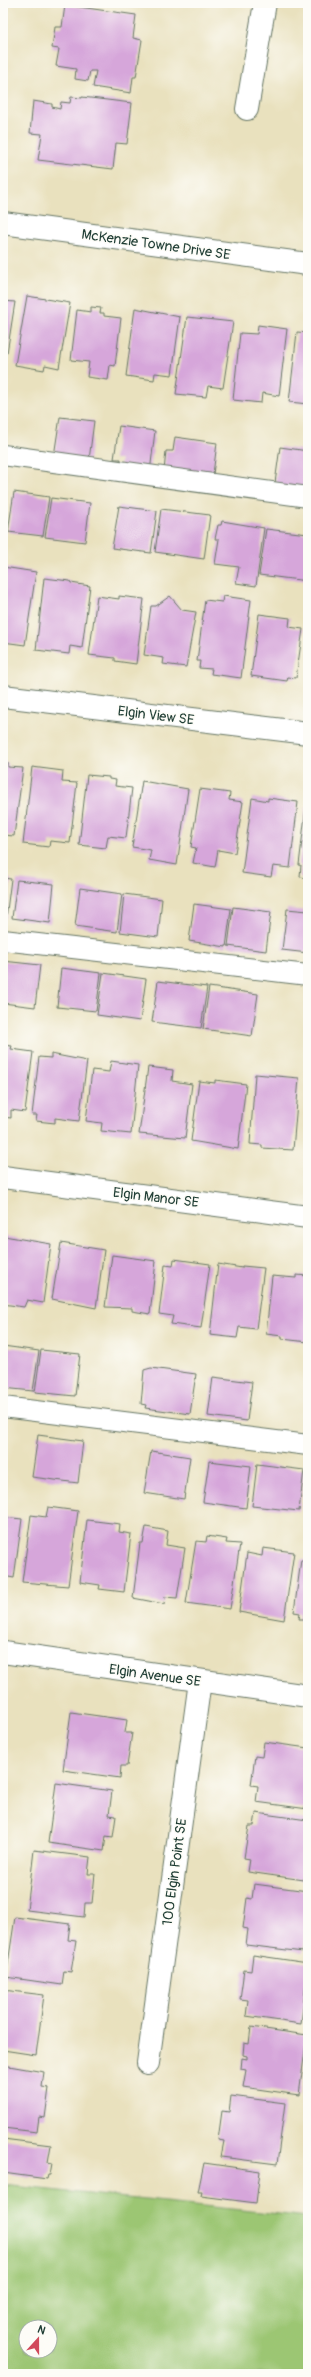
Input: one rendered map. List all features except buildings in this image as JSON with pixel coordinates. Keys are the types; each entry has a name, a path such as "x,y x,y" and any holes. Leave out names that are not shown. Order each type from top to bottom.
{"street":[{"path":"248,109 265,3"},
{"name":"McKenzie Towne Drive SE","path":"3,223 308,264"},
{"name":"Elgin View SE","path":"3,696 308,733"},
{"name":"Elgin Manor SE","path":"3,1177 308,1216"},
{"name":"Elgin Avenue SE","path":"3,1652 200,1682 308,1696"},
{"name":"100 Elgin Point SE","path":"148,2063 200,1682"}],"lane":[{"path":"3,455 308,497"},
{"path":"3,940 308,975"},
{"path":"3,1408 308,1446"}],"green space":[{"path":"3,2185 308,2217 308,2374 3,2374"}]}
